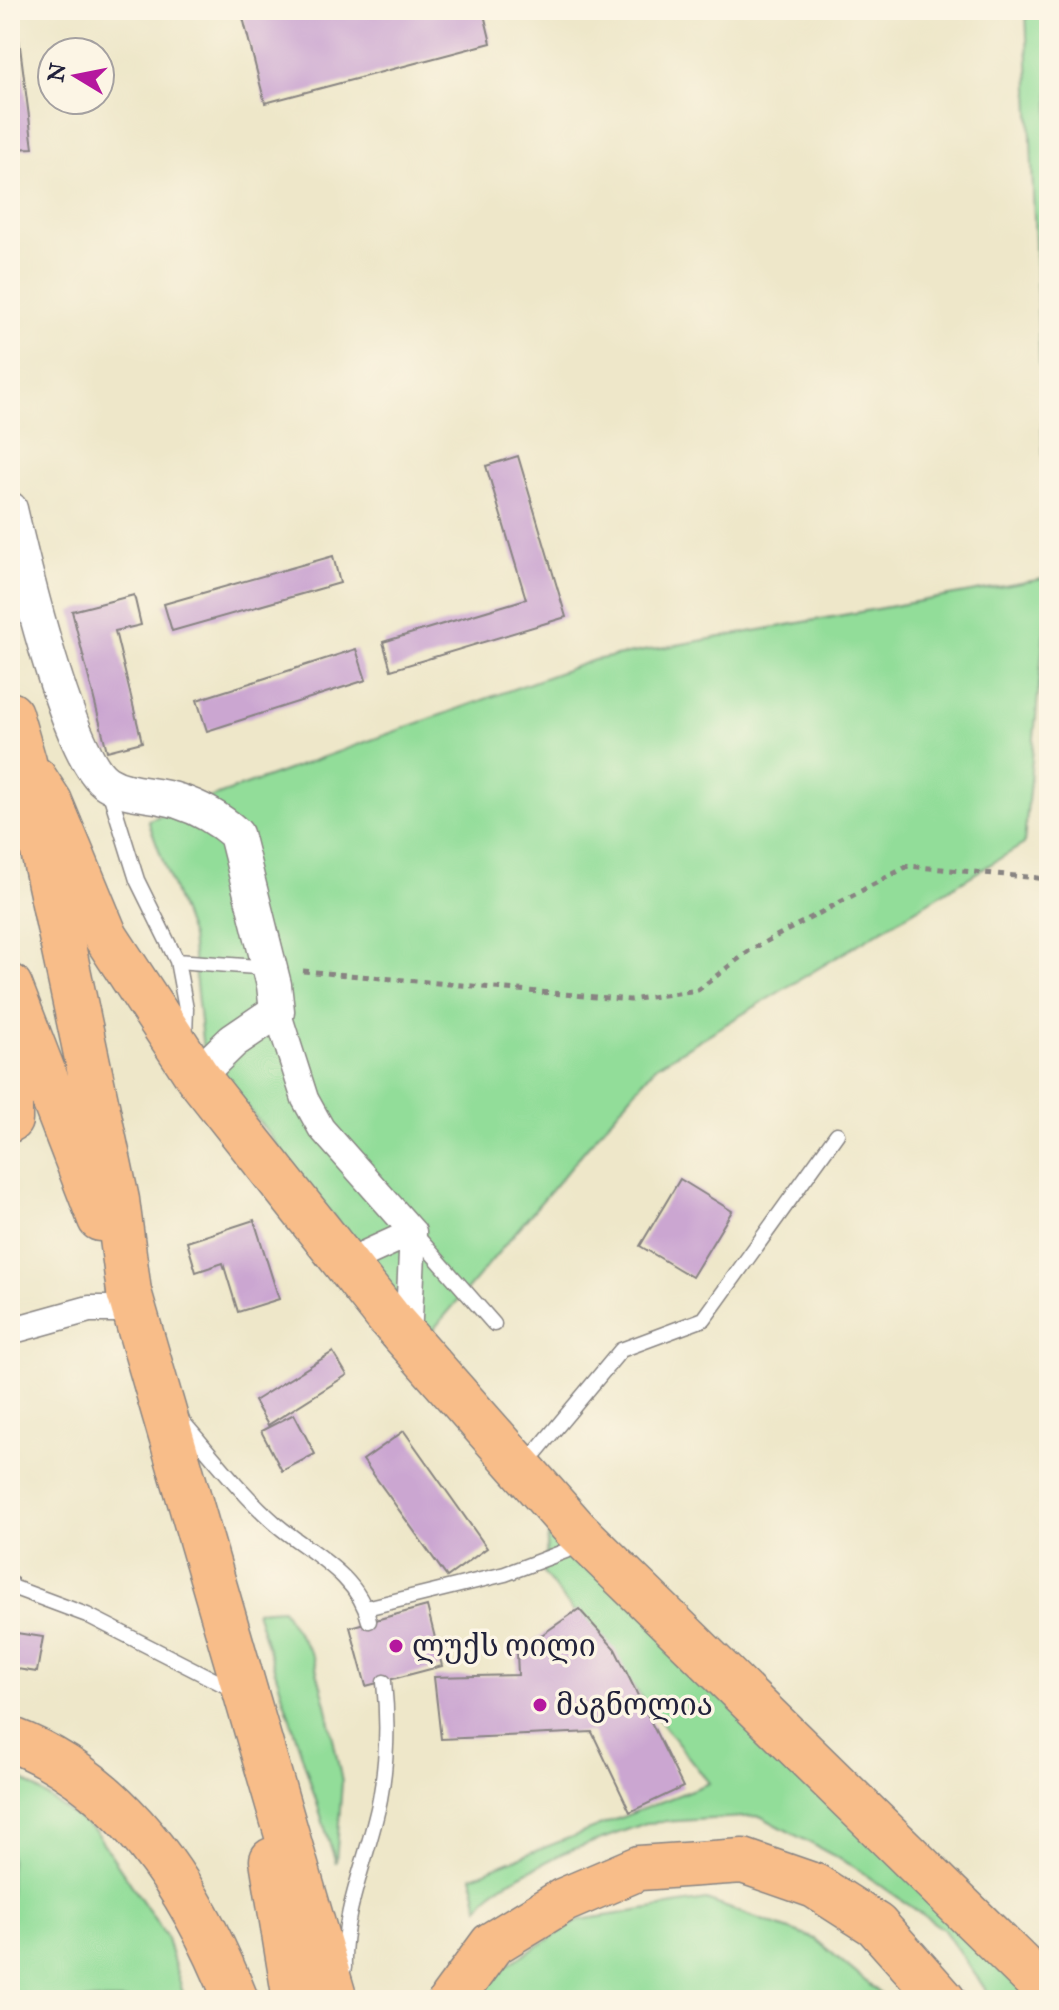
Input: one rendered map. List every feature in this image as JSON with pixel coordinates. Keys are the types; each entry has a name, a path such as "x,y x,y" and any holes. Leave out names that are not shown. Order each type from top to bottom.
{"highway":[{"path":"10,714 24,762 117,1200 131,1300"},
{"path":"24,762 50,802 106,937 190,1066 408,1339 576,1530 1049,1993"},
{"path":"10,986 131,1300 324,1951 335,2000"},
{"path":"10,1077 10,1120"},
{"path":"246,1696 295,2000"},
{"path":"10,1739 36,1749 87,1780 140,1829 181,1890 219,1956 236,2000"},
{"path":"451,2000 492,1944 564,1900 639,1868 743,1861 815,1886 876,1925 943,2000"}],"street":[{"path":"10,509 29,591 77,739 98,775 106,783 178,801 219,819 236,834 270,968 277,1011 305,1099 321,1128 413,1232 408,1339"},
{"path":"190,1066 277,1011"},
{"path":"345,1263 413,1232"},
{"path":"10,1331 131,1300"}],"lane":[{"path":"106,783 137,880 177,961 186,1009 190,1066"},
{"path":"177,961 270,968"},
{"path":"521,1470 621,1350 704,1319 837,1134"},
{"path":"413,1232 494,1324"},
{"path":"159,1394 241,1489 278,1526 329,1561 368,1615 505,1574 571,1549 576,1530"},
{"path":"10,1581 12,1587 87,1615 246,1696"},
{"path":"345,2000 343,1939 380,1798 388,1720 384,1682"}],"path":[{"path":"270,968 630,1000 698,990 750,950 908,866 1049,879"}],"green space":[{"path":"1026,10 1049,10 1049,578 1024,844 655,1067 427,1337 203,1050 191,937 148,820 594,660 1048,578"},
{"path":"554,1494 1049,2000 993,2000 943,1929 853,1866 760,1816 646,1823 563,1853 496,1888 479,1907 472,1876 709,1783 543,1573"},
{"path":"282,1609 313,1657 326,1704 342,1782 336,1863 256,1611"},
{"path":"10,1770 95,1831 166,1936 185,2000 10,2000"},
{"path":"706,1900 815,1939 888,2000 464,2000 469,1989 580,1920"}],"building":[{"path":"241,10 483,10 491,43 265,103"},
{"path":"10,31 18,31 33,148 10,149"},
{"path":"518,456 566,617 391,670 383,642 526,599 486,466"},
{"path":"333,556 340,583 172,631 164,604"},
{"path":"134,595 141,625 115,631 142,742 107,751 72,611"},
{"path":"356,649 366,680 207,731 197,700"},
{"path":"680,1179 732,1211 692,1277 640,1246"},
{"path":"254,1220 279,1299 238,1312 223,1263 196,1272 187,1242"},
{"path":"333,1352 347,1375 268,1425 254,1401"},
{"path":"294,1414 315,1454 282,1471 261,1431"},
{"path":"404,1431 487,1548 447,1577 363,1460"},
{"name":"ლუქს ოილი","path":"427,1606 442,1666 366,1686 350,1627"},
{"name":"მაგნოლია","path":"579,1609 615,1649 683,1787 630,1812 592,1732 441,1739 434,1677 518,1675 517,1652"},
{"path":"10,1632 43,1637 37,1672 10,1668"}],"place":[{"name":"ლუქს ოილი","path":"396,1646"},
{"name":"მაგნოლია","path":"540,1705"}]}
